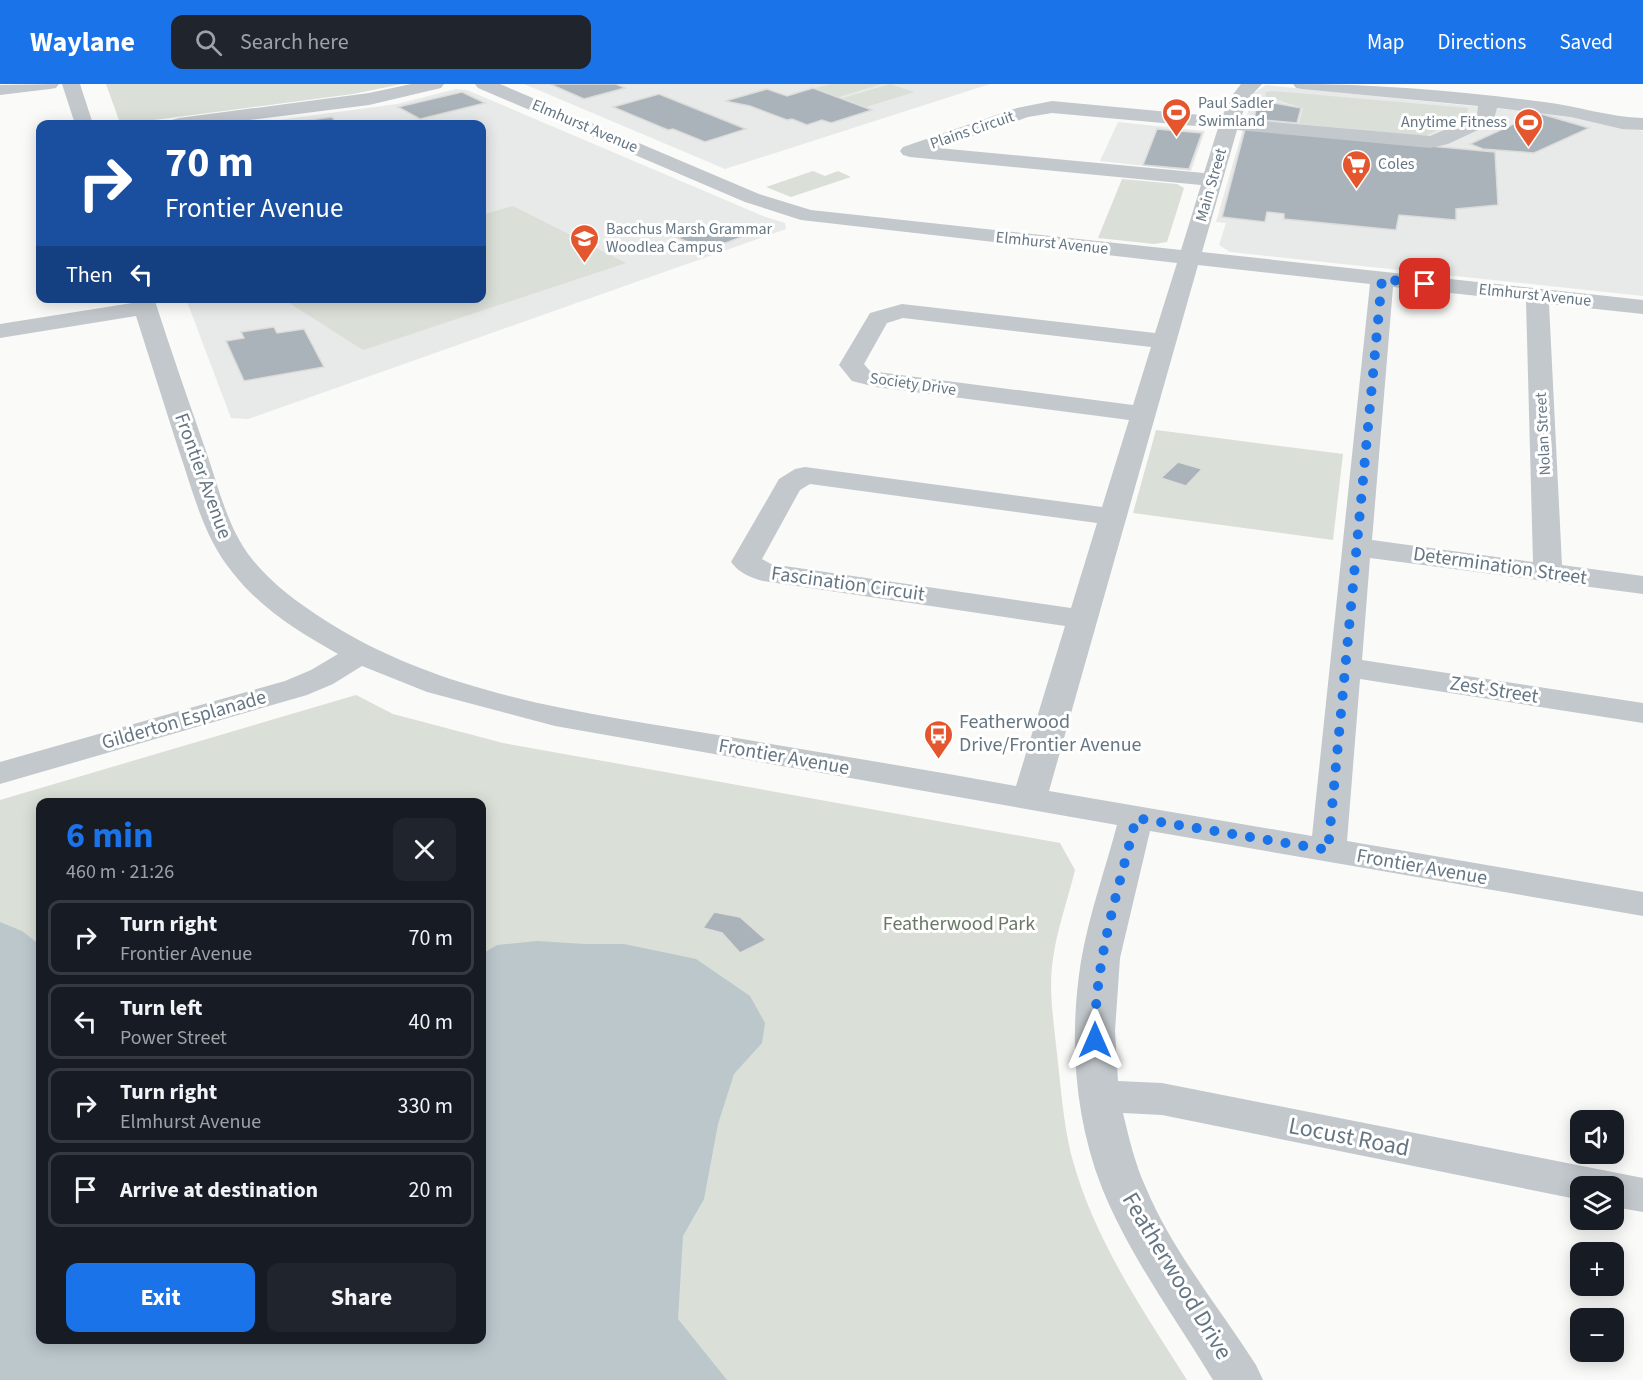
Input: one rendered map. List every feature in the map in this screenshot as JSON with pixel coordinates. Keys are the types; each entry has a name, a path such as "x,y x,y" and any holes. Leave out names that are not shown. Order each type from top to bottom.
{"street":[{"path":"0,90 50,84"},
{"path":"71,84 83,120"},
{"path":"209,120 369,99 435,84"},
{"name":"Elmhurst Avenue","path":"484,84 752,198 797,213 825,219 1643,307"},
{"name":"Main Street","path":"1029,800 1229,124 1237,100 1242,92 1253,84"},
{"path":"1302,84 1601,113 1622,123 1643,124"},
{"path":"1336,84 1397,92"},
{"path":"1229,124 1430,142 1441,140 1486,119 1488,101"},
{"path":"1601,113 1622,105 1643,109"},
{"name":"Plains Circuit","path":"1213,180 910,151 1024,112 1052,107 1229,124"},
{"path":"1328,850 1382,279"},
{"name":"Nolan Street","path":"1537,296 1548,573"},
{"path":"0,331 143,303"},
{"name":"Frontier Avenue","path":"143,303 210,502 229,546 257,582 308,623 361,653 421,679 526,711 1029,800 1643,904"},
{"name":"Society Drive","path":"1143,414 876,381 861,376 851,365 878,318 902,311 1165,341"},
{"name":"Fascination Circuit","path":"1082,619 763,572 746,562 789,485 805,475 1112,517"},
{"name":"Determination Street","path":"1356,547 1643,585"},
{"name":"Gilderton Esplanade","path":"0,773 296,688 322,677 361,653"},
{"name":"Zest Street","path":"1345,667 1643,713"},
{"name":"Featherwood Drive","path":"1136,818 1104,941 1098,977 1095,1016 1098,1096 1107,1140 1125,1189 1149,1237 1239,1380"},
{"name":"Locust Road","path":"1098,1096 1162,1099 1570,1180"},
{"path":"1624,1192 1643,1196"}],"shaded area":[{"path":"524,84 990,84 725,169"},
{"path":"1266,85 1590,118 1643,131 1643,296 1230,252 1219,245 1226,223 1216,222 1253,94"},
{"name":"Bacchus Marsh Grammar Woodlea Campus","path":"456,89 467,90 763,216 785,223 786,229 248,419 231,418 188,303 486,303 486,120 279,120 397,104"},
{"path":"1118,122 1205,131 1191,171 1100,161"},
{"path":"0,922 22,931 36,942 36,1344 486,1344 486,952 497,945 537,941 624,944 696,959 750,996 765,1023 762,1043 734,1074 718,1124 704,1199 683,1236 678,1319 727,1380 0,1380"}],"green space":[{"path":"106,84 402,84 353,94 154,120 119,120"},
{"path":"831,84 882,84 839,97 816,88"},
{"path":"890,84 914,92 866,107 843,98"},
{"path":"1266,92 1468,108 1467,114 1426,136 1299,124 1303,108 1265,96"},
{"path":"813,171 825,176 838,171 851,177 791,197 766,187"},
{"path":"1122,179 1177,184 1184,188 1167,242 1154,244 1098,238"},
{"path":"513,206 626,263 363,350 289,303 486,303 486,214"},
{"path":"1156,430 1343,454 1333,540 1133,513"},
{"name":"Featherwood Park","path":"356,695 393,714 503,743 1060,843 1075,870 1055,948 1051,995 1062,1104 1071,1154 1080,1185 1105,1243 1136,1299 1187,1380 0,1380 0,800"}],"building":[{"path":"550,84 616,84 625,88 584,99"},
{"path":"813,88 872,110 831,123 822,120 807,125 750,106 725,101 767,89 787,96"},
{"path":"462,92 485,103 420,119 398,107"},
{"path":"659,94 746,129 705,142 673,129 668,130 613,107"},
{"path":"1258,100 1301,108 1297,123 1254,119"},
{"path":"1538,113 1589,128 1534,153 1483,149 1470,144"},
{"path":"332,117 334,120 309,120"},
{"path":"1157,129 1202,133 1189,169 1143,165"},
{"path":"1245,129 1495,152 1498,205 1456,209 1456,220 1399,215 1396,230 1284,219 1284,214 1267,212 1265,222 1222,217"},
{"path":"715,224 744,236 707,250 678,238"},
{"path":"274,327 277,333 304,329 324,367 244,381 226,341 244,338 241,332"},
{"path":"1178,462 1202,469 1186,486 1161,478"},
{"path":"714,912 740,917 766,940 740,953 722,933 703,928"}],"place":[{"name":"Paul Sadler Swimland","path":"1177,138"},
{"name":"Anytime Fitness","path":"1528,148"},
{"name":"Coles","path":"1357,190"},
{"name":"Bacchus Marsh Grammar Woodlea Campus","path":"585,264"},
{"name":"Featherwood Drive/Frontier Avenue","path":"938,760"}],"route":[{"path":"1095,1040 1098,977 1104,941 1136,818 1328,850 1382,279 1425,284"}]}
